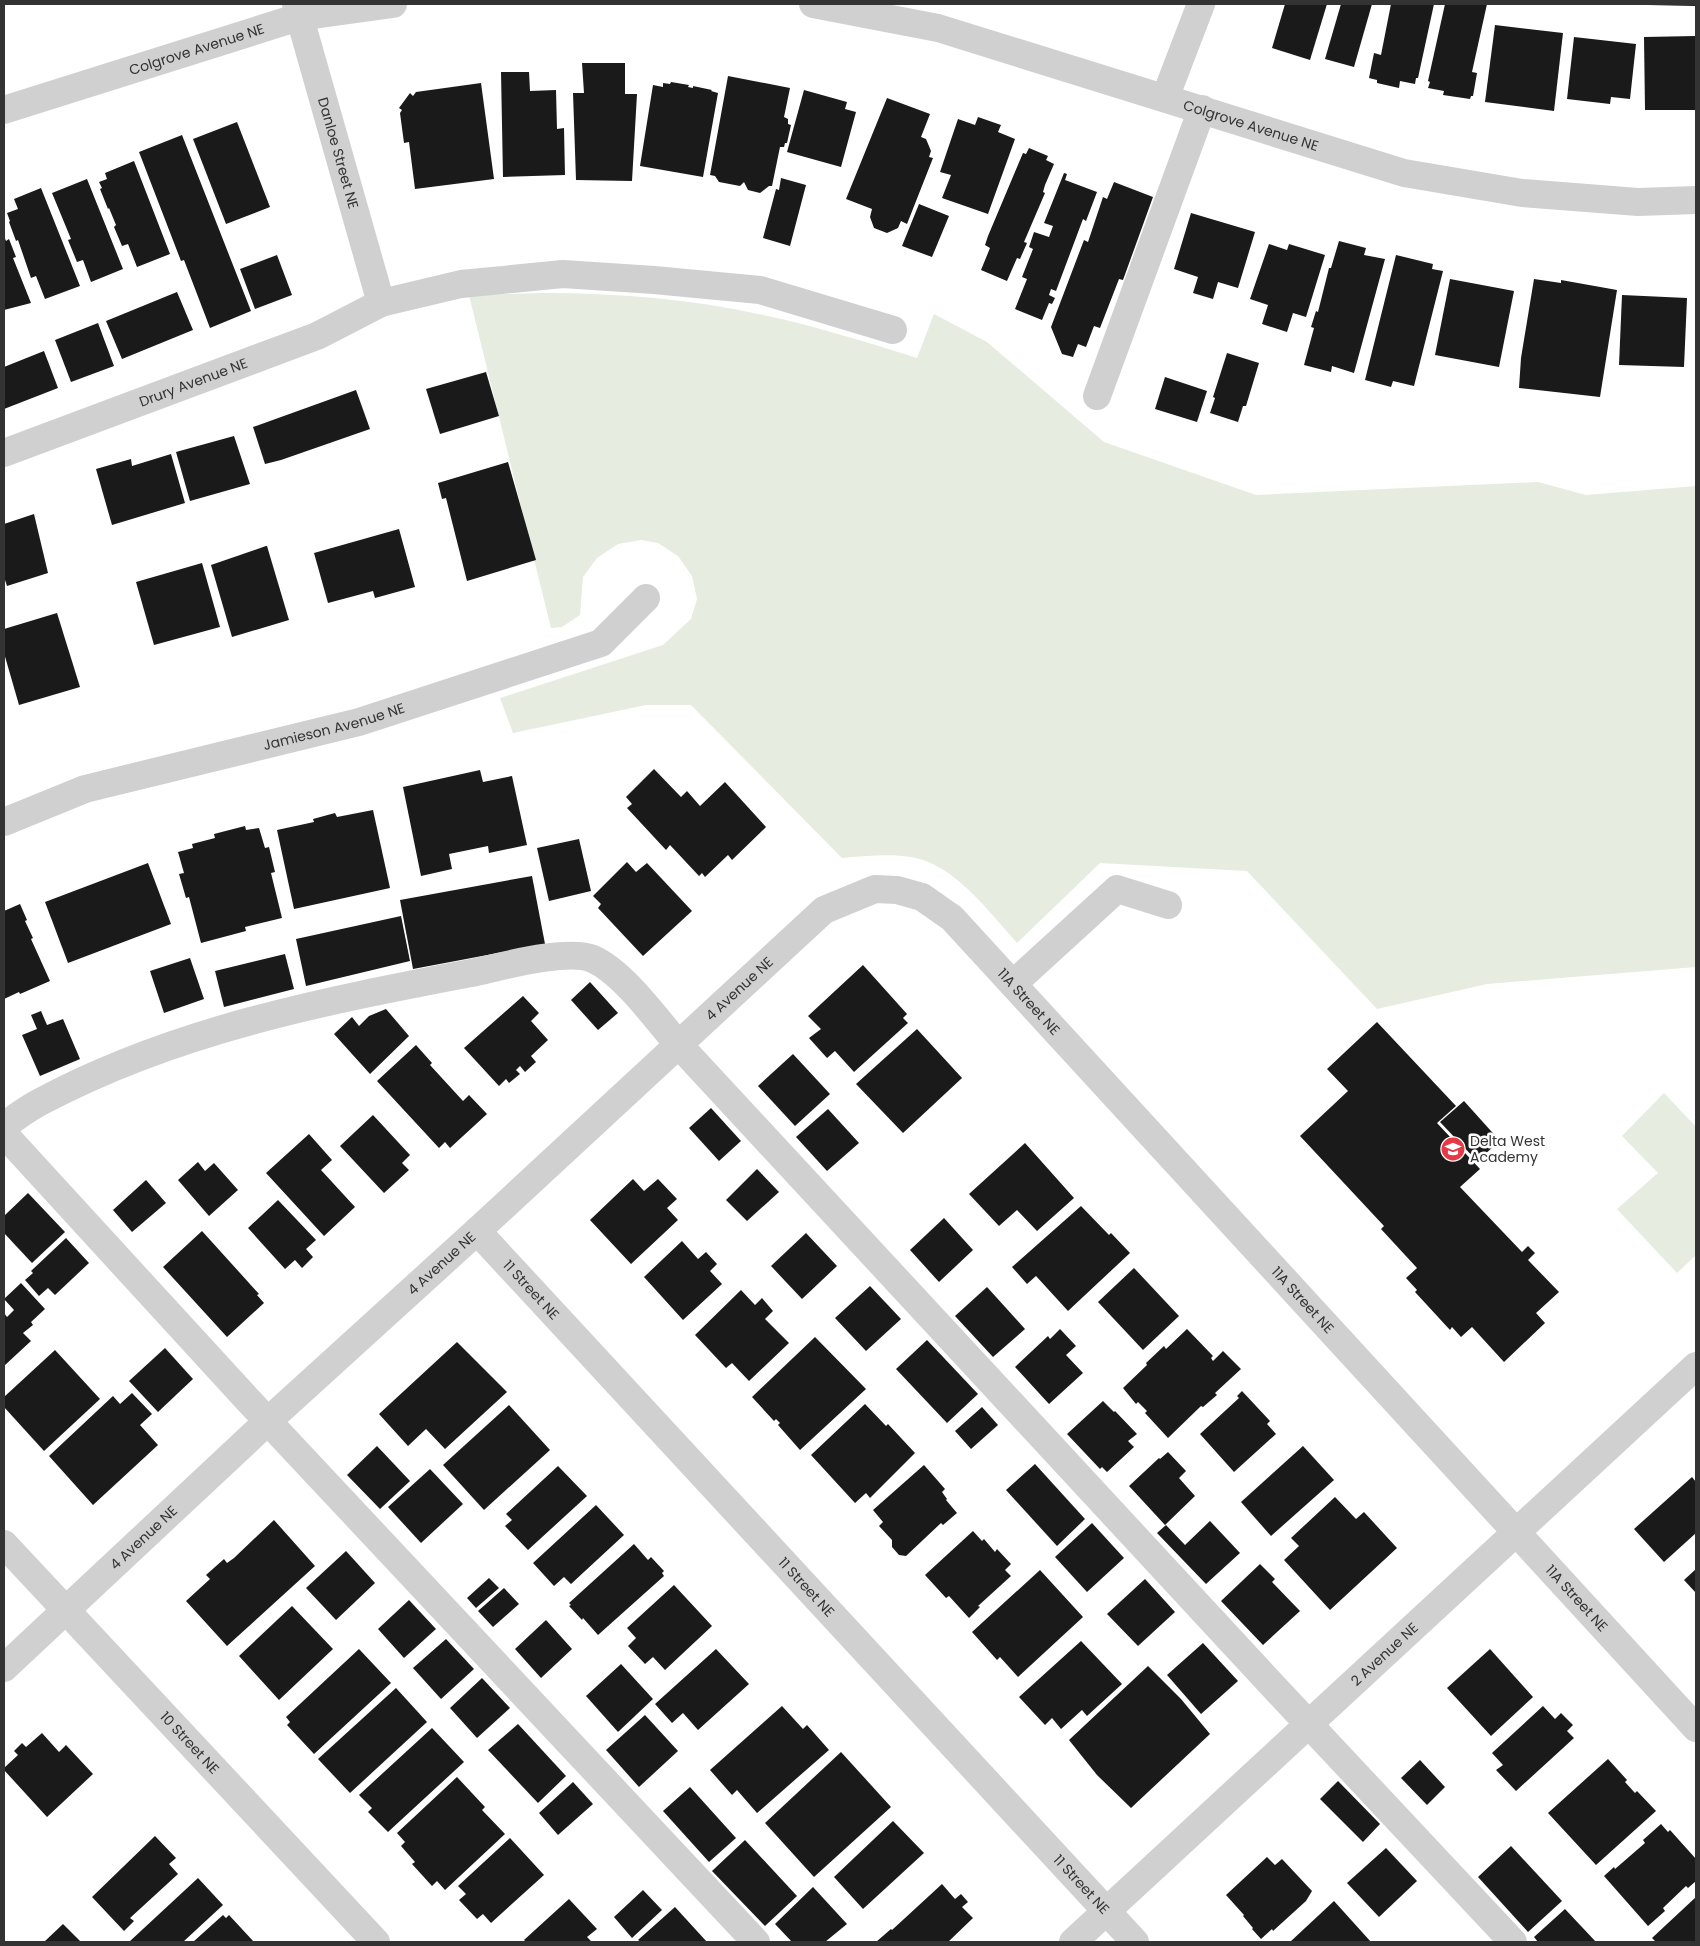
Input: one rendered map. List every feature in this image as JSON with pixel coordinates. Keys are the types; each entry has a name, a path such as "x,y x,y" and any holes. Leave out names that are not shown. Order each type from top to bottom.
{"street":[{"name":"Colgrove Avenue NE","path":"4,110 297,10 393,4"},
{"name":"Colgrove Avenue NE","path":"813,4 938,28 1404,173 1522,193 1638,202 1696,200"},
{"path":"1165,98 1201,4"},
{"name":"Danloe Street NE","path":"297,10 381,303"},
{"path":"1097,396 1202,109"},
{"name":"Drury Avenue NE","path":"4,453 318,336 381,303 461,284 563,274 760,290 893,330"},
{"name":"Jamieson Avenue NE","path":"4,822 84,788 359,722 601,643 646,598"},
{"name":"4 Avenue NE","path":"4,1668 824,910 875,889 897,890"},
{"path":"1013,984 1117,889 1168,905"},
{"name":"11A Street NE","path":"897,890 922,897 952,918 1696,1728"},
{"path":"4,1126 40,1101 95,1075 196,1036 325,1001 567,955 592,959 617,975 678,1044 1309,1725 1514,1942"},
{"path":"4,1134 268,1422 756,1942"},
{"name":"11 Street NE","path":"478,1231 1135,1942"},
{"name":"2 Avenue NE","path":"1073,1942 1696,1366"},
{"name":"10 Street NE","path":"4,1544 376,1942"}],"shaded area":[{"path":"544,293 654,298 736,309 821,329 917,358 934,314 987,342 1104,442 1256,495 1538,482 1586,495 1696,486 1696,967 1487,984 1377,1009 1247,871 1100,863 1017,943 976,897 939,867 926,861 906,856 885,855 842,858 691,705 646,705 513,733 500,698 663,645 691,619 697,599 692,576 678,556 658,543 641,540 618,544 597,558 583,577 580,615 562,627 551,628 469,295"},
{"path":"1664,1093 1696,1127 1696,1255 1677,1273 1617,1209 1658,1173 1622,1136"}],"building":[{"path":"1285,4 1327,4 1310,60 1272,48"},
{"path":"1341,4 1372,4 1354,67 1325,59"},
{"path":"1391,4 1434,4 1418,78 1416,78 1415,84 1400,81 1399,88 1377,83 1377,80 1369,78 1374,53 1381,55"},
{"path":"1445,4 1487,4 1472,72 1477,73 1473,96 1470,99 1443,95 1444,91 1428,88"},
{"path":"1696,4 1696,6 1648,5"},
{"path":"1495,25 1563,33 1554,111 1485,102"},
{"path":"1696,36 1696,110 1645,110 1644,37"},
{"path":"1574,37 1636,44 1630,99 1611,97 1610,104 1567,99"},
{"path":"582,63 625,63 625,94 637,94 632,181 576,180 573,93 584,93"},
{"path":"501,72 529,72 530,91 556,90 557,129 564,128 565,175 503,177"},
{"path":"728,76 790,88 784,117 788,119 788,124 791,125 787,143 785,143 784,147 780,147 772,186 769,186 760,193 748,190 744,182 740,186 719,182 715,176 710,175"},
{"path":"671,82 689,85 688,87 693,88 693,86 712,90 718,93 703,177 640,166 653,85 663,87 663,83 670,84"},
{"path":"481,83 494,179 415,189 409,142 404,143 400,113 402,110 399,108 410,93 413,96 416,92"},
{"path":"804,90 847,102 845,109 856,112 841,167 787,152"},
{"path":"887,98 930,114 921,137 926,139 931,151 929,157 933,158 907,224 901,221 898,228 887,233 874,228 870,217 872,209 846,199"},
{"path":"978,117 1001,125 998,132 1015,139 988,214 942,198 951,175 940,172 958,119 975,125"},
{"path":"237,122 270,207 226,224 193,139"},
{"path":"182,135 251,311 210,328 184,260 181,261 139,152"},
{"path":"1029,148 1048,156 1046,160 1054,164 1045,185 1043,192 1045,193 1024,242 1027,243 1020,259 1017,258 1007,281 981,270 990,248 985,245 1023,153 1026,154"},
{"path":"134,161 170,254 137,267 128,244 122,246 99,182 107,179 105,173"},
{"path":"1064,173 1067,174 1065,180 1097,192 1086,221 1083,219 1056,291 1051,289 1049,295 1055,298 1052,304 1049,303 1042,320 1015,309 1027,279 1022,277 1033,249 1029,247 1034,232 1049,237 1053,226 1044,223"},
{"path":"781,178 806,185 790,246 763,238 776,189 779,190"},
{"path":"87,179 123,269 91,282 83,260 77,262 68,240 71,239 52,193"},
{"path":"1114,182 1153,197 1123,280 1119,279 1100,328 1094,326 1086,347 1078,344 1073,357 1062,354 1051,327 1084,240 1088,242 1103,197 1107,199"},
{"path":"41,188 80,286 45,299 36,276 31,278 7,213 18,209 14,199"},
{"path":"919,204 949,216 932,257 902,246"},
{"path":"1191,213 1255,232 1238,288 1218,282 1213,299 1193,293 1198,277 1174,269"},
{"path":"4,236 6,241 9,239 16,257 13,258 31,303 4,310"},
{"path":"1339,241 1366,248 1364,255 1385,259 1354,373 1332,366 1331,372 1304,365 1314,328 1311,327 1316,311 1318,312 1329,268 1331,268"},
{"path":"1269,244 1287,250 1289,244 1325,255 1306,317 1293,313 1287,332 1262,324 1268,305 1250,299"},
{"path":"277,255 292,295 255,309 240,269"},
{"path":"1396,255 1433,264 1432,269 1443,271 1414,386 1393,381 1391,387 1365,380"},
{"path":"1450,279 1514,291 1499,367 1435,355"},
{"path":"1534,279 1561,283 1561,280 1617,290 1600,397 1519,388 1521,358"},
{"path":"177,292 193,330 122,359 106,321"},
{"path":"1622,295 1687,298 1684,367 1619,365"},
{"path":"98,323 114,366 71,382 55,340"},
{"path":"44,351 58,388 4,409 4,367"},
{"path":"1227,353 1259,363 1246,406 1243,406 1238,422 1210,413"},
{"path":"486,372 499,416 440,434 426,389"},
{"path":"1165,377 1207,391 1197,422 1155,409"},
{"path":"356,390 370,429 265,464 253,427"},
{"path":"234,436 250,484 190,501 176,452"},
{"path":"171,454 185,503 112,525 96,469 131,459 132,466"},
{"path":"508,462 536,560 467,581 446,498 442,499 438,483"},
{"path":"34,514 48,573 7,586 4,577 4,524"},
{"path":"399,529 415,587 375,598 373,591 328,603 314,553"},
{"path":"267,546 289,620 232,637 211,565"},
{"path":"202,563 220,627 154,645 136,582"},
{"path":"57,613 80,687 19,705 4,653 4,629"},
{"path":"654,769 681,797 687,791 700,806 725,782 766,827 732,860 728,855 705,877 702,873 699,876 670,845 666,850 627,808 632,804 626,797"},
{"path":"480,770 483,782 512,776 527,845 489,853 488,846 449,854 452,869 421,876 403,787"},
{"path":"373,810 390,888 294,909 277,830 314,822 313,819 335,813 337,817"},
{"path":"245,826 246,830 259,828 265,848 269,847 275,872 271,873 282,918 245,927 246,931 201,943 189,897 186,898 179,874 184,873 178,852 193,848 192,844 215,838 214,834"},
{"path":"579,839 591,891 549,901 537,848"},
{"path":"627,862 636,872 647,863 692,911 643,956 598,908 601,904 593,896"},
{"path":"148,863 171,924 68,963 45,902"},
{"path":"532,876 545,944 413,969 400,900"},
{"path":"20,904 33,938 31,939 50,981 4,999 4,911"},
{"path":"401,916 410,961 306,986 296,939"},
{"path":"285,954 294,989 224,1007 215,971"},
{"path":"190,958 204,999 164,1013 150,971"},
{"path":"863,965 907,1014 903,1018 908,1023 854,1072 835,1051 827,1058 809,1038 821,1029 808,1016"},
{"path":"590,982 618,1013 598,1030 571,1000"},
{"path":"523,996 539,1013 531,1021 548,1040 531,1056 536,1062 525,1072 520,1066 516,1070 520,1074 509,1083 506,1079 499,1086 464,1048"},
{"path":"386,1009 409,1036 370,1074 334,1034 352,1017 359,1026 369,1016"},
{"path":"41,1011 47,1025 63,1019 80,1059 40,1076 22,1035 37,1029 31,1015"},
{"path":"1377,1022 1456,1106 1437,1123 1480,1169 1460,1187 1522,1252 1528,1246 1535,1253 1528,1260 1559,1292 1536,1313 1545,1323 1504,1362 1472,1327 1461,1337 1452,1327 1450,1330 1415,1292 1417,1290 1406,1278 1417,1268 1381,1229 1384,1226 1300,1136 1348,1091 1327,1069"},
{"path":"917,1029 962,1078 903,1133 856,1084"},
{"path":"416,1045 432,1063 430,1065 463,1101 469,1095 487,1114 450,1148 445,1142 439,1148 377,1081"},
{"path":"793,1054 830,1094 795,1126 758,1086"},
{"path":"1464,1101 1500,1141 1477,1161 1440,1122"},
{"path":"711,1108 741,1141 719,1161 689,1128"},
{"path":"828,1109 859,1143 827,1171 796,1137"},
{"path":"373,1115 410,1155 402,1163 409,1170 384,1193 340,1146"},
{"path":"309,1134 332,1160 321,1170 355,1207 324,1236 266,1173"},
{"path":"1025,1143 1074,1198 1037,1231 1017,1210 999,1226 969,1194"},
{"path":"198,1162 205,1171 214,1163 238,1190 209,1216 178,1180"},
{"path":"757,1169 779,1192 747,1221 726,1200"},
{"path":"633,1179 644,1191 658,1179 677,1199 667,1208 678,1220 631,1264 590,1220"},
{"path":"146,1180 166,1203 132,1232 113,1210"},
{"path":"28,1193 65,1232 32,1263 4,1233 4,1216"},
{"path":"278,1200 316,1240 306,1249 313,1257 302,1268 295,1260 285,1269 248,1228"},
{"path":"1081,1206 1109,1235 1111,1233 1130,1253 1068,1311 1036,1276 1027,1284 1012,1267"},
{"path":"944,1218 973,1250 939,1282 910,1250"},
{"path":"202,1231 259,1294 257,1295 264,1303 227,1337 163,1267"},
{"path":"806,1233 837,1266 802,1299 771,1266"},
{"path":"66,1238 89,1263 55,1295 48,1288 39,1296 25,1280 33,1273 31,1271"},
{"path":"682,1241 698,1259 706,1252 717,1264 710,1271 722,1284 683,1320 644,1277"},
{"path":"1134,1268 1179,1316 1143,1350 1098,1302"},
{"path":"21,1283 45,1309 31,1322 33,1325 23,1333 31,1341 4,1366 4,1313 7,1317 14,1310 4,1299"},
{"path":"870,1286 901,1319 866,1351 835,1318"},
{"path":"987,1287 1025,1329 993,1357 955,1316"},
{"path":"741,1290 755,1305 762,1298 773,1311 765,1319 789,1343 749,1381 732,1363 726,1368 695,1335"},
{"path":"1060,1329 1076,1346 1066,1355 1083,1373 1049,1404 1015,1367 1048,1336 1050,1339"},
{"path":"1187,1329 1213,1356 1211,1358 1213,1361 1223,1351 1241,1369 1215,1393 1217,1395 1203,1407 1201,1406 1168,1438 1145,1413 1147,1411 1138,1402 1136,1404 1123,1388 1164,1346 1166,1349"},
{"path":"815,1337 866,1389 800,1450 778,1425 780,1423 776,1419 774,1421 752,1397"},
{"path":"927,1340 978,1394 947,1423 896,1369"},
{"path":"457,1342 507,1392 445,1449 426,1429 408,1446 379,1414"},
{"path":"165,1348 193,1379 158,1412 129,1381"},
{"path":"55,1350 100,1399 44,1451 4,1407 4,1397"},
{"path":"1242,1391 1270,1421 1267,1424 1276,1434 1234,1472 1200,1434 1239,1398 1237,1396"},
{"path":"132,1393 152,1414 140,1425 158,1445 93,1505 49,1456 113,1396 120,1404"},
{"path":"1103,1401 1137,1434 1128,1441 1134,1447 1107,1472 1102,1467 1100,1469 1067,1434"},
{"path":"865,1404 886,1426 888,1424 915,1453 870,1498 866,1493 855,1503 811,1455"},
{"path":"509,1405 550,1450 484,1510 443,1465"},
{"path":"982,1407 998,1425 971,1449 955,1431"},
{"path":"377,1446 410,1481 380,1509 347,1475"},
{"path":"1303,1446 1334,1480 1271,1536 1241,1502"},
{"path":"1168,1452 1186,1471 1179,1478 1195,1496 1165,1525 1129,1486"},
{"path":"1035,1464 1085,1519 1057,1546 1006,1490"},
{"path":"924,1465 945,1489 942,1492 946,1500 957,1513 943,1525 941,1523 906,1556 899,1555 892,1547 892,1540 879,1526 883,1522 873,1510"},
{"path":"558,1466 587,1496 528,1550 505,1526 512,1520 506,1514"},
{"path":"430,1469 463,1504 421,1543 388,1507"},
{"path":"1692,1477 1696,1482 1696,1533 1664,1562 1634,1529"},
{"path":"1335,1497 1356,1519 1364,1512 1397,1548 1330,1610 1284,1560 1299,1546 1291,1538"},
{"path":"596,1505 624,1535 571,1584 564,1577 554,1586 533,1563"},
{"path":"274,1520 315,1566 227,1646 186,1601 210,1579 206,1575 224,1559 227,1563 234,1558"},
{"path":"1210,1521 1240,1553 1206,1584 1157,1533 1166,1525 1185,1545"},
{"path":"1092,1523 1124,1558 1087,1592 1055,1557"},
{"path":"973,1531 982,1541 984,1539 995,1552 997,1549 1011,1564 1005,1570 1011,1576 978,1606 980,1607 969,1618 949,1596 946,1598 925,1575"},
{"path":"634,1544 648,1560 651,1557 664,1571 662,1573 664,1576 598,1635 569,1606 571,1605 569,1603"},
{"path":"346,1551 375,1583 336,1620 306,1588"},
{"path":"1260,1564 1275,1579 1272,1582 1300,1611 1263,1645 1221,1601"},
{"path":"1696,1569 1696,1593 1684,1580"},
{"path":"1040,1570 1083,1617 1018,1677 1000,1657 997,1660 972,1632"},
{"path":"489,1578 499,1588 476,1608 467,1598"},
{"path":"1145,1579 1175,1612 1138,1646 1107,1614"},
{"path":"674,1585 712,1626 665,1670 653,1657 645,1664 628,1646 636,1638 627,1628"},
{"path":"504,1588 519,1604 493,1627 478,1611"},
{"path":"409,1600 436,1629 404,1658 378,1629"},
{"path":"292,1606 333,1649 279,1700 239,1656"},
{"path":"546,1620 572,1649 541,1678 515,1649"},
{"path":"446,1639 474,1669 441,1699 413,1668"},
{"path":"1081,1641 1122,1684 1087,1716 1082,1710 1061,1729 1052,1718 1045,1725 1019,1697"},
{"path":"1203,1643 1238,1681 1201,1714 1167,1675"},
{"path":"359,1649 391,1683 314,1754 287,1725 290,1722 286,1717"},
{"path":"716,1649 749,1684 698,1730 683,1713 672,1723 655,1704"},
{"path":"1490,1649 1533,1697 1491,1736 1447,1688"},
{"path":"621,1664 653,1699 618,1732 586,1696"},
{"path":"1148,1666 1181,1699 1210,1734 1131,1808 1097,1775 1069,1740"},
{"path":"482,1678 510,1708 477,1738 450,1708"},
{"path":"396,1688 427,1722 350,1793 318,1759"},
{"path":"782,1706 803,1729 807,1725 829,1750 757,1813 737,1790 732,1795 710,1770"},
{"path":"1543,1706 1555,1719 1561,1713 1573,1725 1567,1731 1574,1738 1516,1791 1496,1770 1503,1765 1492,1753"},
{"path":"645,1715 678,1751 639,1787 606,1750"},
{"path":"518,1724 566,1776 538,1803 488,1750"},
{"path":"432,1728 464,1762 388,1832 368,1812 372,1808 359,1795"},
{"path":"42,1733 59,1752 66,1745 93,1774 47,1817 4,1770 18,1755 14,1751 22,1743 26,1747"},
{"path":"841,1752 891,1807 814,1877 765,1823"},
{"path":"1608,1759 1627,1780 1625,1782 1635,1793 1637,1791 1656,1811 1596,1865 1548,1813"},
{"path":"1420,1760 1445,1787 1427,1805 1401,1778"},
{"path":"457,1777 485,1807 482,1810 505,1834 445,1890 437,1881 432,1886 412,1864 415,1862 401,1846 405,1842 397,1833"},
{"path":"1338,1781 1380,1824 1363,1842 1320,1799"},
{"path":"573,1782 593,1804 558,1835 539,1813"},
{"path":"690,1787 736,1838 709,1862 663,1811"},
{"path":"893,1821 924,1853 863,1909 834,1877"},
{"path":"1661,1824 1668,1832 1670,1830 1696,1859 1696,1881 1688,1888 1686,1886 1663,1908 1665,1911 1648,1926 1604,1876 1645,1843 1643,1840"},
{"path":"155,1836 176,1858 169,1864 178,1874 130,1918 134,1921 124,1931 92,1897"},
{"path":"510,1838 544,1875 491,1923 483,1914 477,1919 459,1900 466,1894 458,1886"},
{"path":"745,1840 797,1896 765,1926 712,1871"},
{"path":"1511,1846 1562,1901 1528,1932 1478,1877"},
{"path":"1386,1848 1417,1881 1379,1917 1347,1883"},
{"path":"1267,1857 1275,1865 1282,1859 1312,1891 1306,1901 1273,1931 1272,1929 1261,1939 1252,1929 1244,1915 1226,1895"},
{"path":"198,1878 223,1905 183,1942 129,1942"},
{"path":"942,1884 955,1899 961,1894 968,1902 962,1907 973,1918 948,1942 876,1942 892,1930"},
{"path":"813,1887 847,1924 825,1942 792,1942 775,1924"},
{"path":"643,1890 662,1910 632,1938 614,1917"},
{"path":"1696,1897 1696,1942 1656,1942 1652,1938"},
{"path":"569,1899 597,1929 587,1937 592,1942 526,1942 524,1940"},
{"path":"1334,1901 1371,1942 1290,1942"},
{"path":"675,1907 707,1942 641,1942 638,1940"},
{"path":"1565,1909 1596,1942 1538,1942 1534,1937"},
{"path":"223,1915 226,1918 229,1915 254,1942 193,1942"},
{"path":"63,1924 81,1942 44,1942"}],"place":[{"name":"Delta West Academy","path":"1453,1149"}]}
